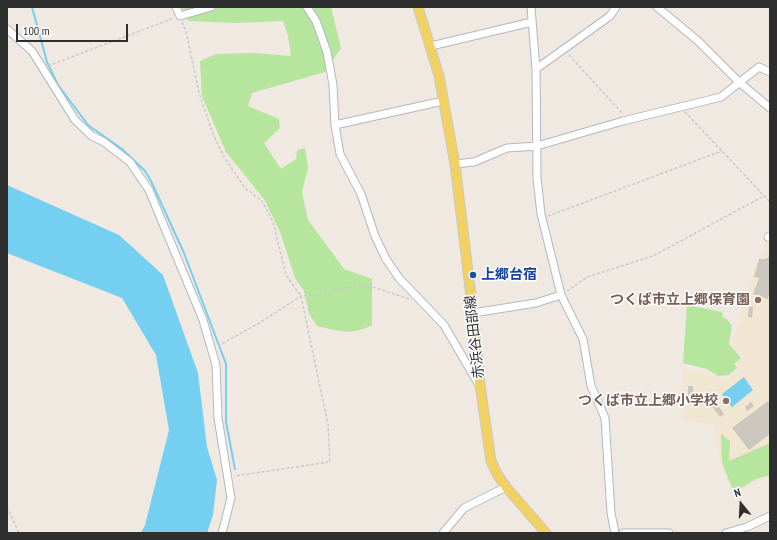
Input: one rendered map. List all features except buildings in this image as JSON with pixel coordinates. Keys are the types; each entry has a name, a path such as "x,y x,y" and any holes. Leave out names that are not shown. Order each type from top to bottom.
{"main road":[{"name":"赤浜谷田部線","path":"418,7 431,46 444,101 455,164 480,385 491,461 497,474 506,487 546,533"}],"street":[{"path":"176,7 180,16 211,7"},
{"path":"307,7 316,20 327,52 333,86 334,125 340,154 361,194 375,236 386,258 399,278 444,325 480,385"},
{"path":"531,7 536,69 537,178 542,218 561,295 582,339 591,386 605,418 611,513 615,533"},
{"path":"536,69 610,16 616,7"},
{"path":"657,7 698,41 739,82 770,108"},
{"path":"431,46 532,22"},
{"path":"7,29 32,51 75,120 92,136 104,142 130,162 149,190 203,320 216,365 218,418 232,498 222,533"},
{"path":"455,164 474,162 507,148 537,146 720,96 759,67 770,72"},
{"path":"334,125 444,101"},
{"path":"473,313 536,303 561,295"},
{"path":"443,533 464,508 506,487"},
{"path":"726,533 748,527 770,516"},
{"path":"623,533 669,533"}],"path":[{"path":"42,68 180,16 186,31 199,93 213,134 224,157 245,188 262,201 273,222 286,275 301,296 328,425 330,462 228,477"},
{"path":"563,49 629,120"},
{"path":"680,106 770,202"},
{"path":"542,218 722,151"},
{"path":"561,295 587,277 653,256 764,196"},
{"path":"211,350 261,322 301,296 325,294 351,287 370,286 413,301"},
{"path":"7,507 19,533"}],"shaded area":[{"name":"つくば市立上郷小学校","path":"770,239 770,477 755,482 733,494 721,464 714,424 684,421 682,368 705,373 722,380 740,372 734,364 746,354 741,351 737,354 731,343 740,322 751,279 764,244"}],"green space":[{"path":"182,7 331,7 341,48 325,72 252,93 248,106 279,119 280,128 264,143 281,169 296,159 297,150 305,148 308,168 302,192 308,220 344,269 372,279 372,325 358,330 345,332 317,326 309,314 304,291 295,278 281,234 264,199 226,152 202,96 200,61 216,54 255,53 291,56 288,36 283,21 235,23 188,21"},
{"path":"687,305 722,312 723,317 727,319 732,326 729,344 741,358 734,364 737,368 729,375 718,376 707,369 683,363"},
{"path":"721,434 730,441 729,461 770,443 770,475 756,479 734,492 722,463"}],"water":[{"path":"7,185 119,235 163,275 198,373 207,447 217,480 213,515 207,533 141,533 145,525 169,430 156,355 122,298 7,253"},
{"path":"744,377 753,390 732,407 722,394"}],"waterway":[{"path":"32,7 47,62 58,85 88,125 122,149 145,171 184,253 226,364 226,422 235,469"}],"place":[{"name":"上郷台宿","path":"473,275"},
{"name":"つくば市立上郷保育園","path":"758,300"},
{"name":"つくば市立上郷小学校","path":"726,401"}]}
